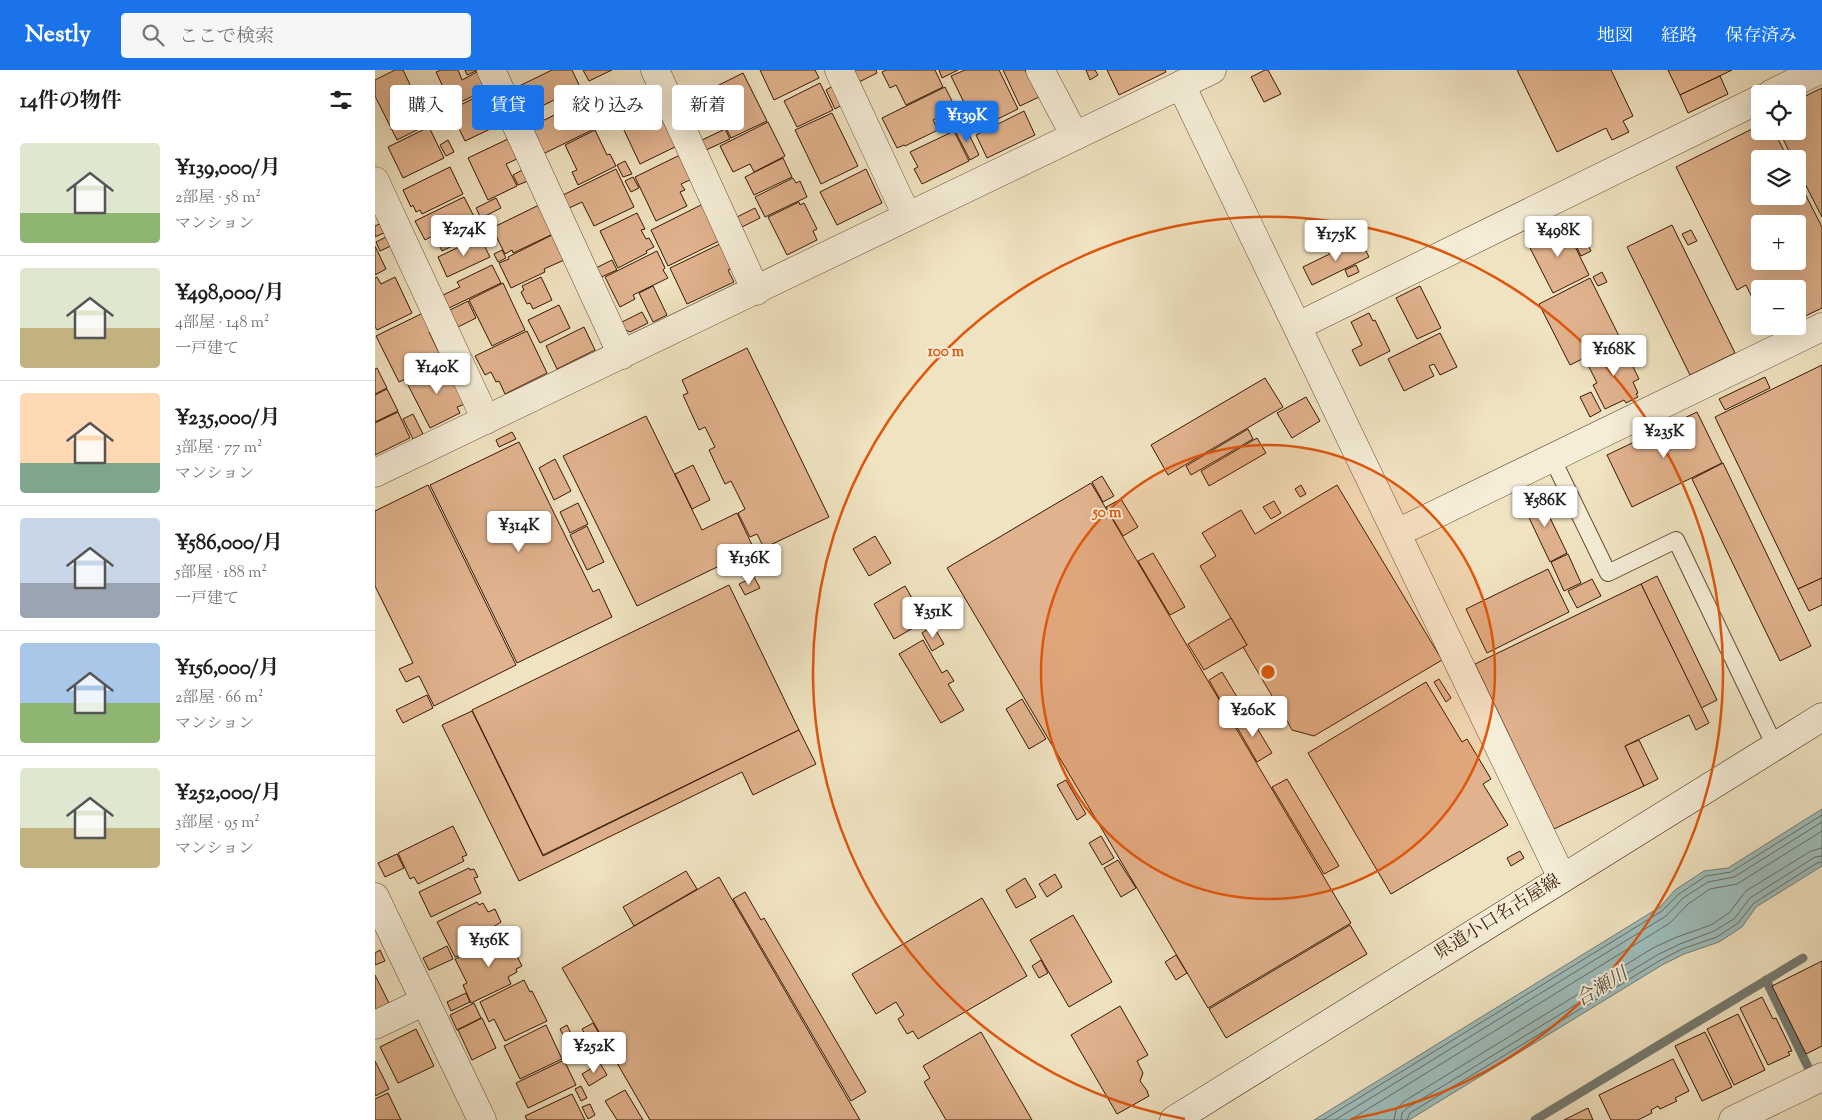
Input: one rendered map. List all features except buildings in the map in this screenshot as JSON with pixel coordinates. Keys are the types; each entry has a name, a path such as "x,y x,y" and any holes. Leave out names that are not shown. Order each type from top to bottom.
{"street":[{"path":"491,70 622,355"},
{"path":"655,70 756,291"},
{"path":"839,70 907,216"},
{"path":"1041,70 1075,136"},
{"path":"375,473 1212,70"},
{"path":"1789,85 1819,70"},
{"path":"1181,85 1562,878"},
{"path":"1298,326 1751,103"},
{"path":"375,181 485,420"},
{"path":"1397,533 1822,327"},
{"name":"県道小口名古屋線","path":"1174,1120 1822,717"},
{"path":"375,897 482,1120"},
{"path":"375,1025 425,1001"},
{"path":"1733,1120 1822,1077"}],"lane":[{"path":"1552,458 1608,572 1676,540 1775,746"}],"water":[{"name":"合瀬川","path":"1822,809 1822,866 1756,907 1742,927 1719,942 1684,954 1662,965 1409,1120 1314,1120 1660,907 1675,890 1704,871 1728,868"}],"waterway":[{"path":"1535,1120 1803,958"},
{"path":"1766,980 1808,1067"}]}
